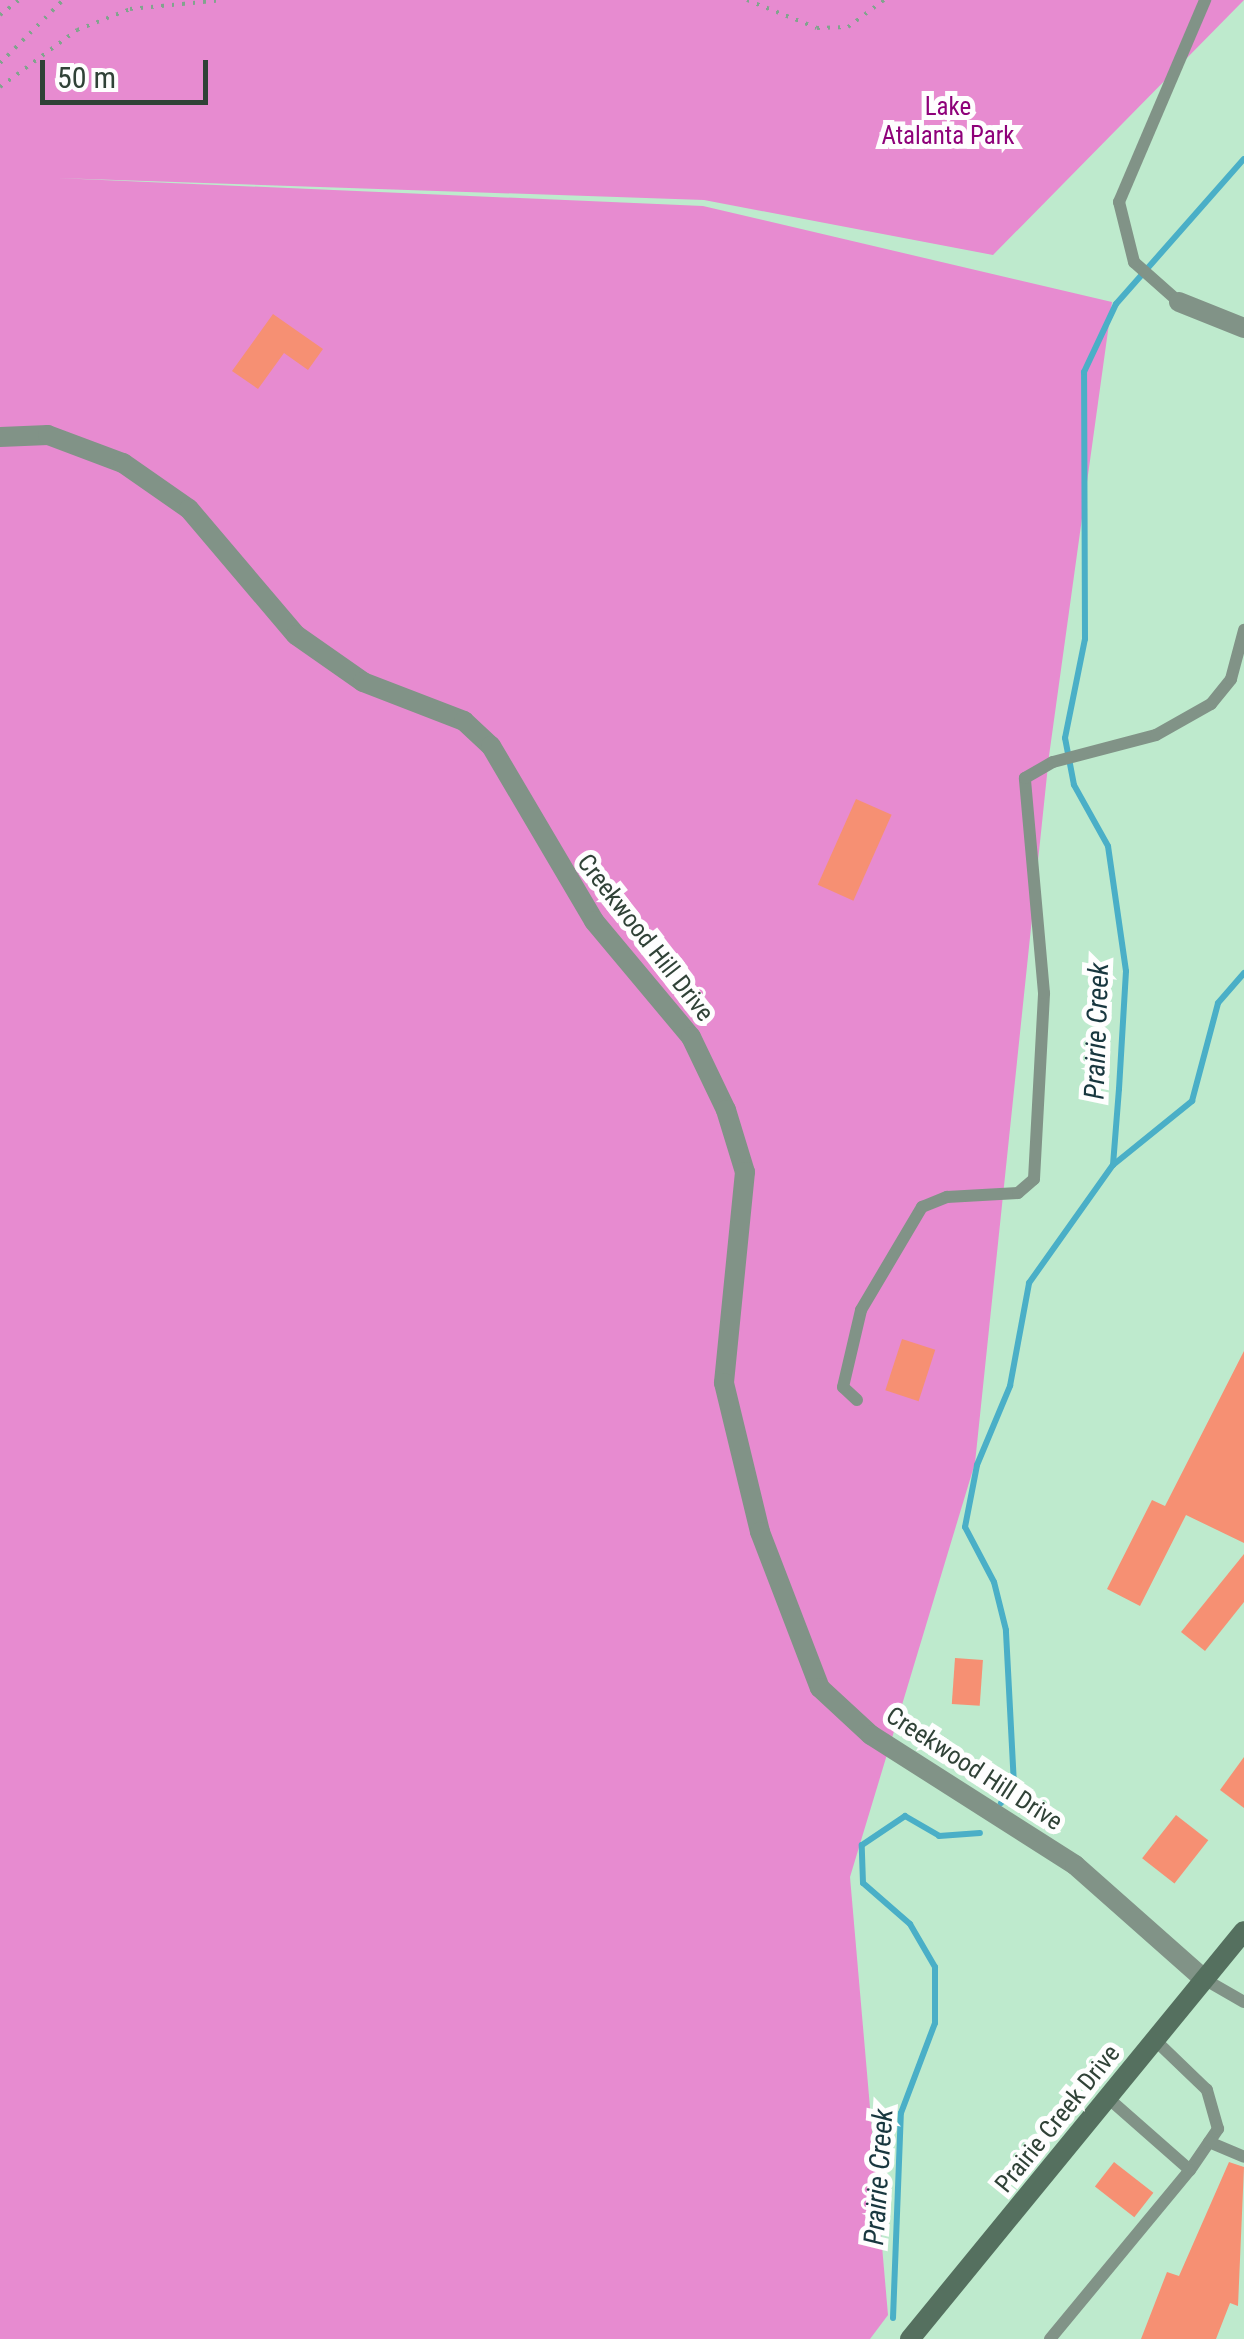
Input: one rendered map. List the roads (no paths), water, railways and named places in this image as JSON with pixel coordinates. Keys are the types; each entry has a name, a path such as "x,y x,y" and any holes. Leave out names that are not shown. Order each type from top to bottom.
{"main road":[{"name":"Prairie Creek Drive","path":"910,2339 1244,1931"}],"street":[{"path":"1179,302 1244,328"},
{"name":"Creekwood Hill Drive","path":"0,437 48,434 122,463 189,509 296,635 363,682 464,721 491,746 594,921 691,1036 726,1110 745,1172 724,1384 760,1532 820,1688 870,1735 1075,1865 1204,1979"}],"lane":[{"path":"1179,302 1150,284 1134,262 1119,202 1205,0"},
{"path":"857,1400 843,1387 861,1310 922,1207 947,1197 1018,1193 1034,1179 1042,1104 1042,918 1020,789 1053,762 1156,735 1211,704 1231,679 1244,630"},
{"path":"1204,1979 1244,2002"},
{"path":"1050,2339 1190,2170 1218,2129 1207,2090 1155,2040"},
{"path":"1108,2098 1190,2170"},
{"path":"1210,2142 1244,2156"}],"waterway":[{"name":"Prairie Creek","path":"1001,1803 1014,1785 1006,1630 994,1582 965,1527 977,1465 1010,1386 1029,1283 1113,1165 1126,971 1108,846 1074,785 1065,738 1085,639 1084,372 1116,304 1244,159"},
{"path":"1113,1165 1192,1101 1218,1003 1244,973"},
{"name":"Prairie Creek","path":"893,2318 901,2113 935,2023 935,1967 910,1924 863,1883 862,1845 905,1816 939,1836 980,1833"}],"park label":[{"name":"Lake Atalanta Park","path":"948,122"}]}
